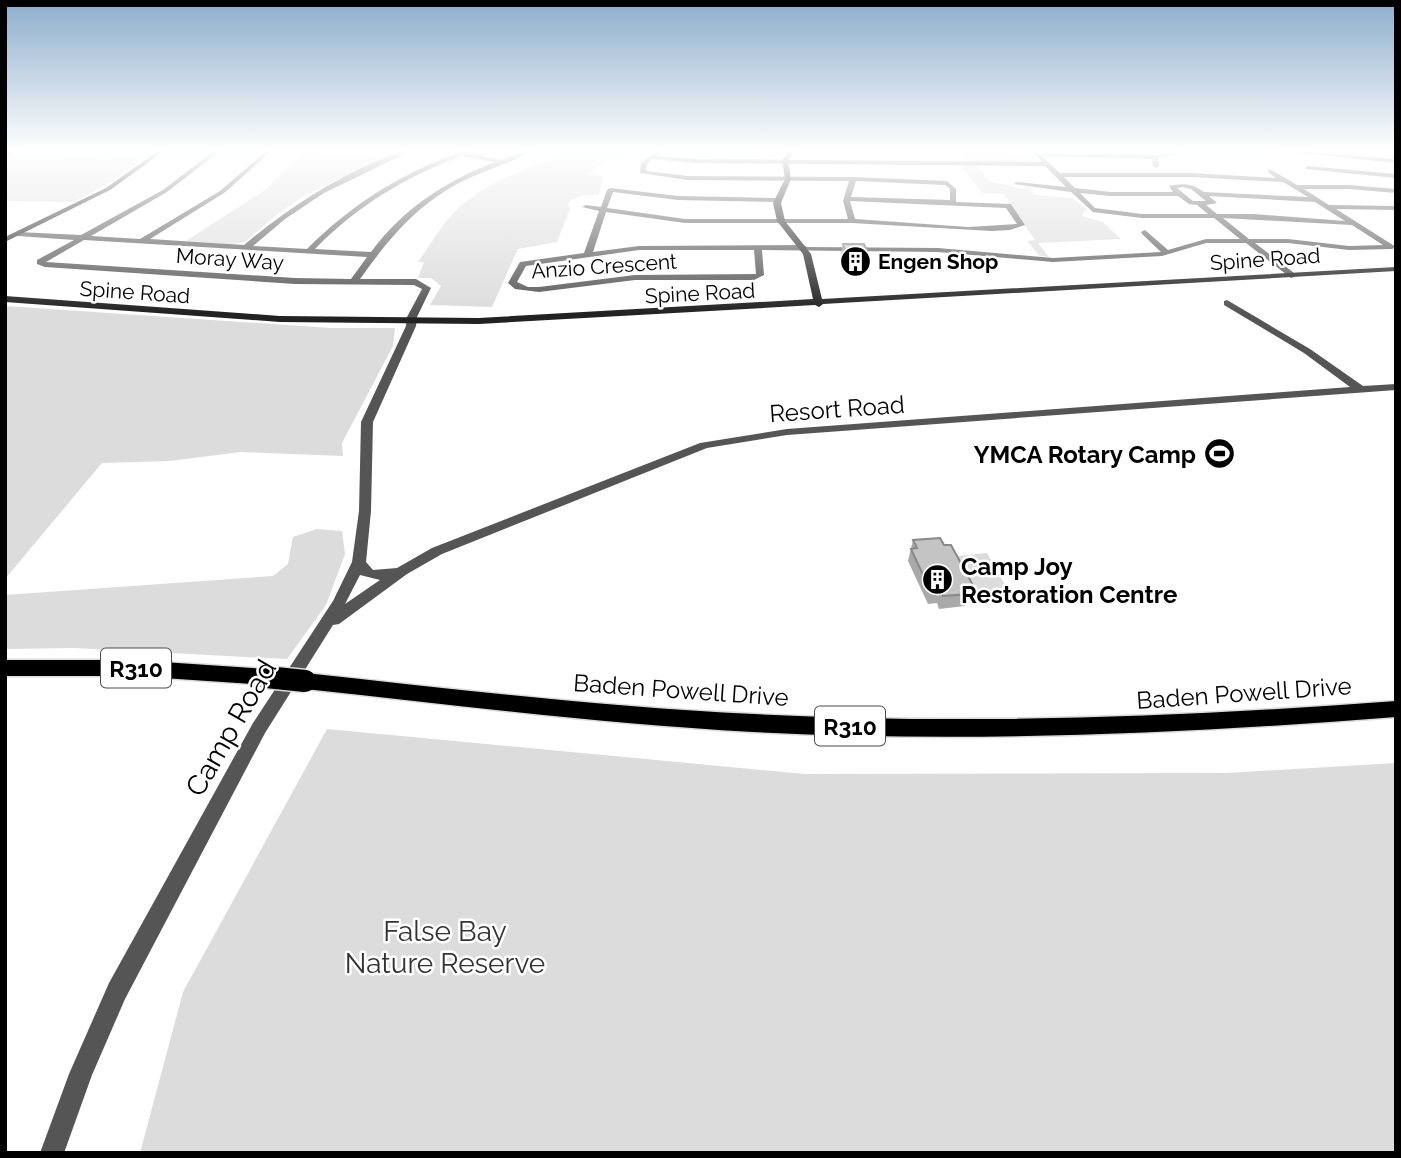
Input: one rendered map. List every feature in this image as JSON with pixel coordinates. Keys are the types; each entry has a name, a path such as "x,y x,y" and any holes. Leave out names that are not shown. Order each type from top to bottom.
{"main road":[{"path":"5,240 76,205"},
{"path":"777,205 781,221 804,248 819,303"},
{"name":"Spine Road","path":"5,299 280,318 518,320 1396,269"},
{"name":"Baden Powell Drive","path":"5,667 133,668 266,677 612,713 857,726 1107,727 1396,709"}],"street":[{"path":"80,238 140,205"},
{"path":"141,241 200,205"},
{"path":"245,247 275,220 297,205"},
{"path":"309,251 358,205"},
{"path":"353,282 402,220 420,205"},
{"path":"588,254 604,205"},
{"path":"848,205 852,222"},
{"path":"586,207 685,221 852,222 990,228 1017,228 1021,225 1008,206 989,205"},
{"path":"1087,205 1093,211 1142,216 1215,216 1353,223"},
{"path":"1201,205 1291,275"},
{"path":"1325,205 1353,223"},
{"path":"1328,207 1394,209"},
{"path":"1374,208 1395,218"},
{"name":"Anzio Crescent","path":"758,248 760,275 754,277 629,278 542,289 512,286 523,264 639,248 758,248 804,248 931,249 1053,260 1167,253 1203,241 1288,241 1355,248 1392,247 1353,223"},
{"path":"1145,232 1167,253"},
{"path":"18,234 373,255"},
{"name":"Moray Way","path":"80,238 40,262 45,265 122,270 353,282 416,282 427,288 410,321"},
{"path":"1227,303 1286,337 1361,390"},
{"name":"Camp Road","path":"52,1153 80,1074 117,991 258,727 324,628 359,562 365,510 366,422 411,327 410,321"},
{"name":"Resort Road","path":"324,628 402,571 437,551 663,460 704,445 734,438 1396,387"},
{"path":"359,562 362,571 369,575 402,571"}],"green space":[{"path":"242,205 291,205 245,242 231,244 186,241"},
{"path":"462,205 568,205 570,209 557,242 518,249 492,307 430,305 441,286 431,278 418,278 424,262 418,262 450,217"},
{"path":"1011,205 1081,205 1088,210 1084,211 1082,216 1103,222 1121,239 1038,243 1049,257 1040,256 1027,241 1035,240"},
{"path":"5,306 331,328 395,328 393,346 342,443 343,456 241,452 169,461 102,463 5,579"},
{"path":"317,529 342,531 345,554 326,605 287,659 74,648 5,649 5,595 273,576 288,564 293,537"},
{"path":"987,553 1008,590 979,593 958,556"},
{"name":"False Bay Nature Reserve","path":"327,729 805,774 1227,773 1396,763 1396,1153 140,1153 183,992"}],"building":[{"path":"843,244 864,244 870,259 847,259"},
{"name":"Camp Joy Restoration Centre","path":"940,538 944,545 951,545 974,587 966,588 969,594 943,596 940,591 931,592 911,549 917,548 913,540"}],"place":[{"name":"Engen Shop","path":"855,261"},
{"name":"YMCA Rotary Camp","path":"1219,454"},
{"name":"Camp Joy Restoration Centre","path":"938,580"}]}
